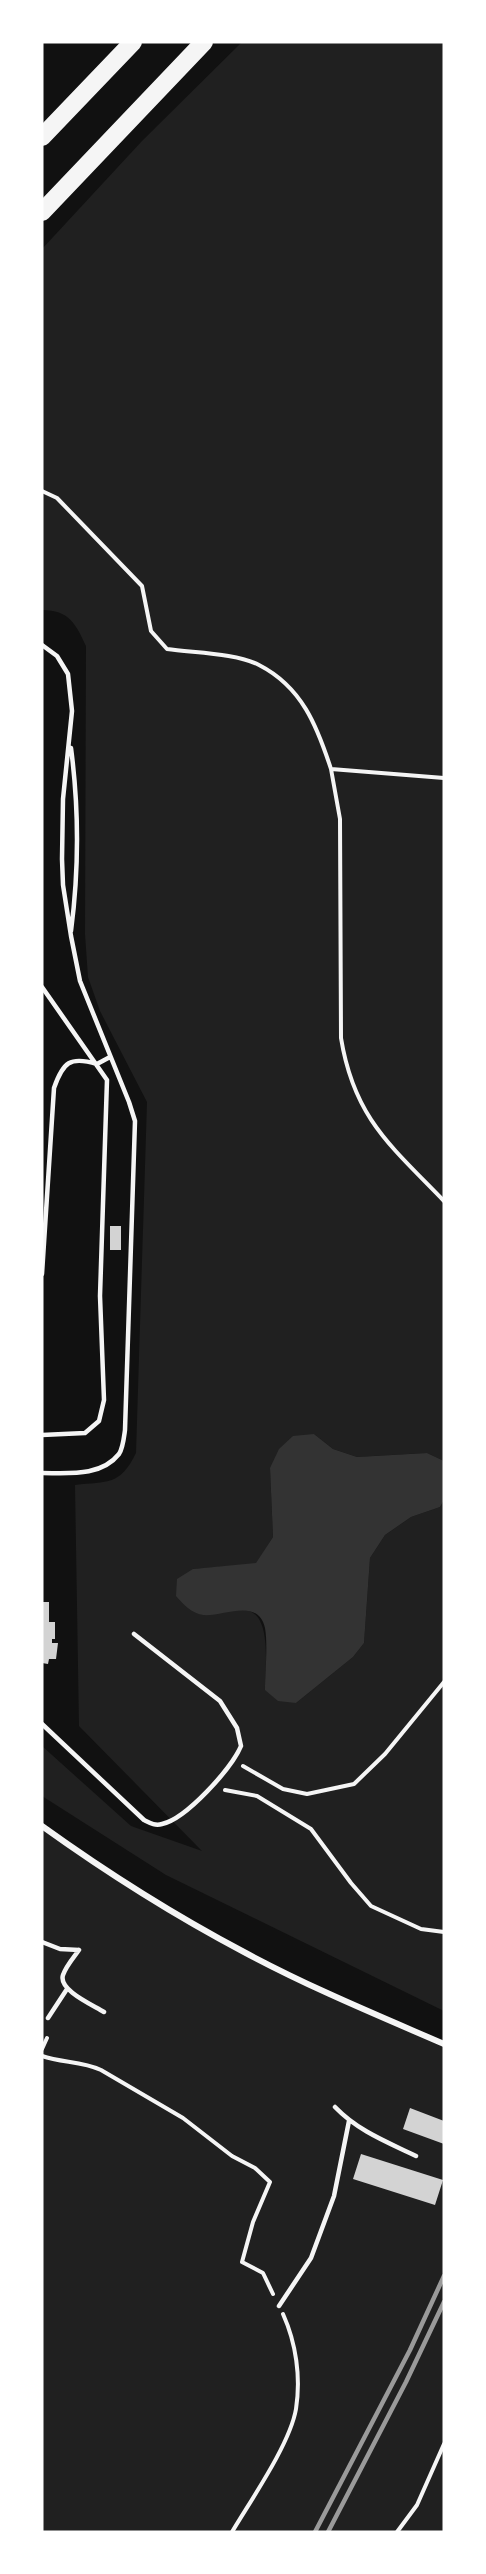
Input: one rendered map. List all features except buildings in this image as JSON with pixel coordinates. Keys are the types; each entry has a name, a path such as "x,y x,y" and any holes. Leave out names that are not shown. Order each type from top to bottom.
{"highway":[{"path":"42,137 133,42"},
{"path":"42,212 204,42"}],"street":[{"path":"42,1826 137,1890 244,1952 354,2006 444,2044"}],"lane":[{"path":"42,645 57,656 68,674 72,711 63,799 62,859 63,885 71,936 80,981 135,1121 125,1430 120,1452 104,1467 82,1473 42,1473"},
{"path":"70,741 76,787 77,882 71,936"},
{"path":"42,987 107,1080 100,1296 104,1400 99,1421 85,1433 42,1435"},
{"path":"42,1274 54,1088 60,1071 67,1063 81,1059 97,1064 110,1058"},
{"path":"42,1724 144,1820 153,1825 164,1824 213,1787 242,1746 233,1720 220,1701 134,1634"},
{"path":"42,1942 60,1949 79,1950 63,1974 62,1982 67,1989 104,2012"},
{"path":"48,2018 67,1989"},
{"path":"335,2107 349,2121 367,2133 416,2156"},
{"path":"279,2306 311,2258 327,2216 334,2196 349,2121"}],"path":[{"path":"42,491 57,498 142,586 151,631 167,649 237,659 258,665 300,698 316,725 332,769 340,819 341,1038 346,1065 362,1107 386,1142 444,1201"},
{"path":"332,769 444,778"},
{"path":"235,1759 252,1773 291,1790 308,1794 354,1784 401,1737 444,1682"},
{"path":"213,1787 257,1796 311,1829 371,1906 422,1929 444,1932"},
{"path":"42,2049 47,2038"},
{"path":"42,2056 55,2060 87,2063 101,2070 183,2118 232,2156 255,2168 270,2182 253,2222 242,2262 263,2273 279,2306 298,2362 296,2410 279,2453 232,2532"},
{"path":"397,2532 417,2505 444,2444"}],"shaded area":[{"path":"242,42 444,42 444,1461 427,1453 357,1457 333,1449 314,1434 270,1468 273,1537 256,1564 193,1569 202,1615 239,1610 249,1611 256,1616 261,1623 266,1646 265,1689 296,1703 353,1657 364,1643 370,1558 385,1535 411,1517 440,1507 444,1500 444,2011 166,1875 42,1796 42,1746 131,1826 202,1851 79,1726 75,1485 105,1482 118,1477 136,1453 147,1102 100,1011 88,977 85,934 86,646 79,631 70,620 59,613 42,610 42,249 142,141"},
{"path":"314,1434 333,1449 357,1457 427,1453 444,1461 444,1500 440,1507 411,1517 385,1535 370,1558 364,1643 353,1657 296,1703 278,1701 265,1690 266,1635 261,1619 255,1613 248,1611 211,1615 195,1612 176,1596 177,1579 193,1569 256,1563 273,1537 270,1468 279,1449 293,1436"},
{"path":"42,1825 85,1857 244,1952 444,2044 444,2532 42,2532"}],"railway":[{"path":"315,2532 410,2350 444,2276"},
{"path":"328,2532 406,2382 444,2302"}]}
